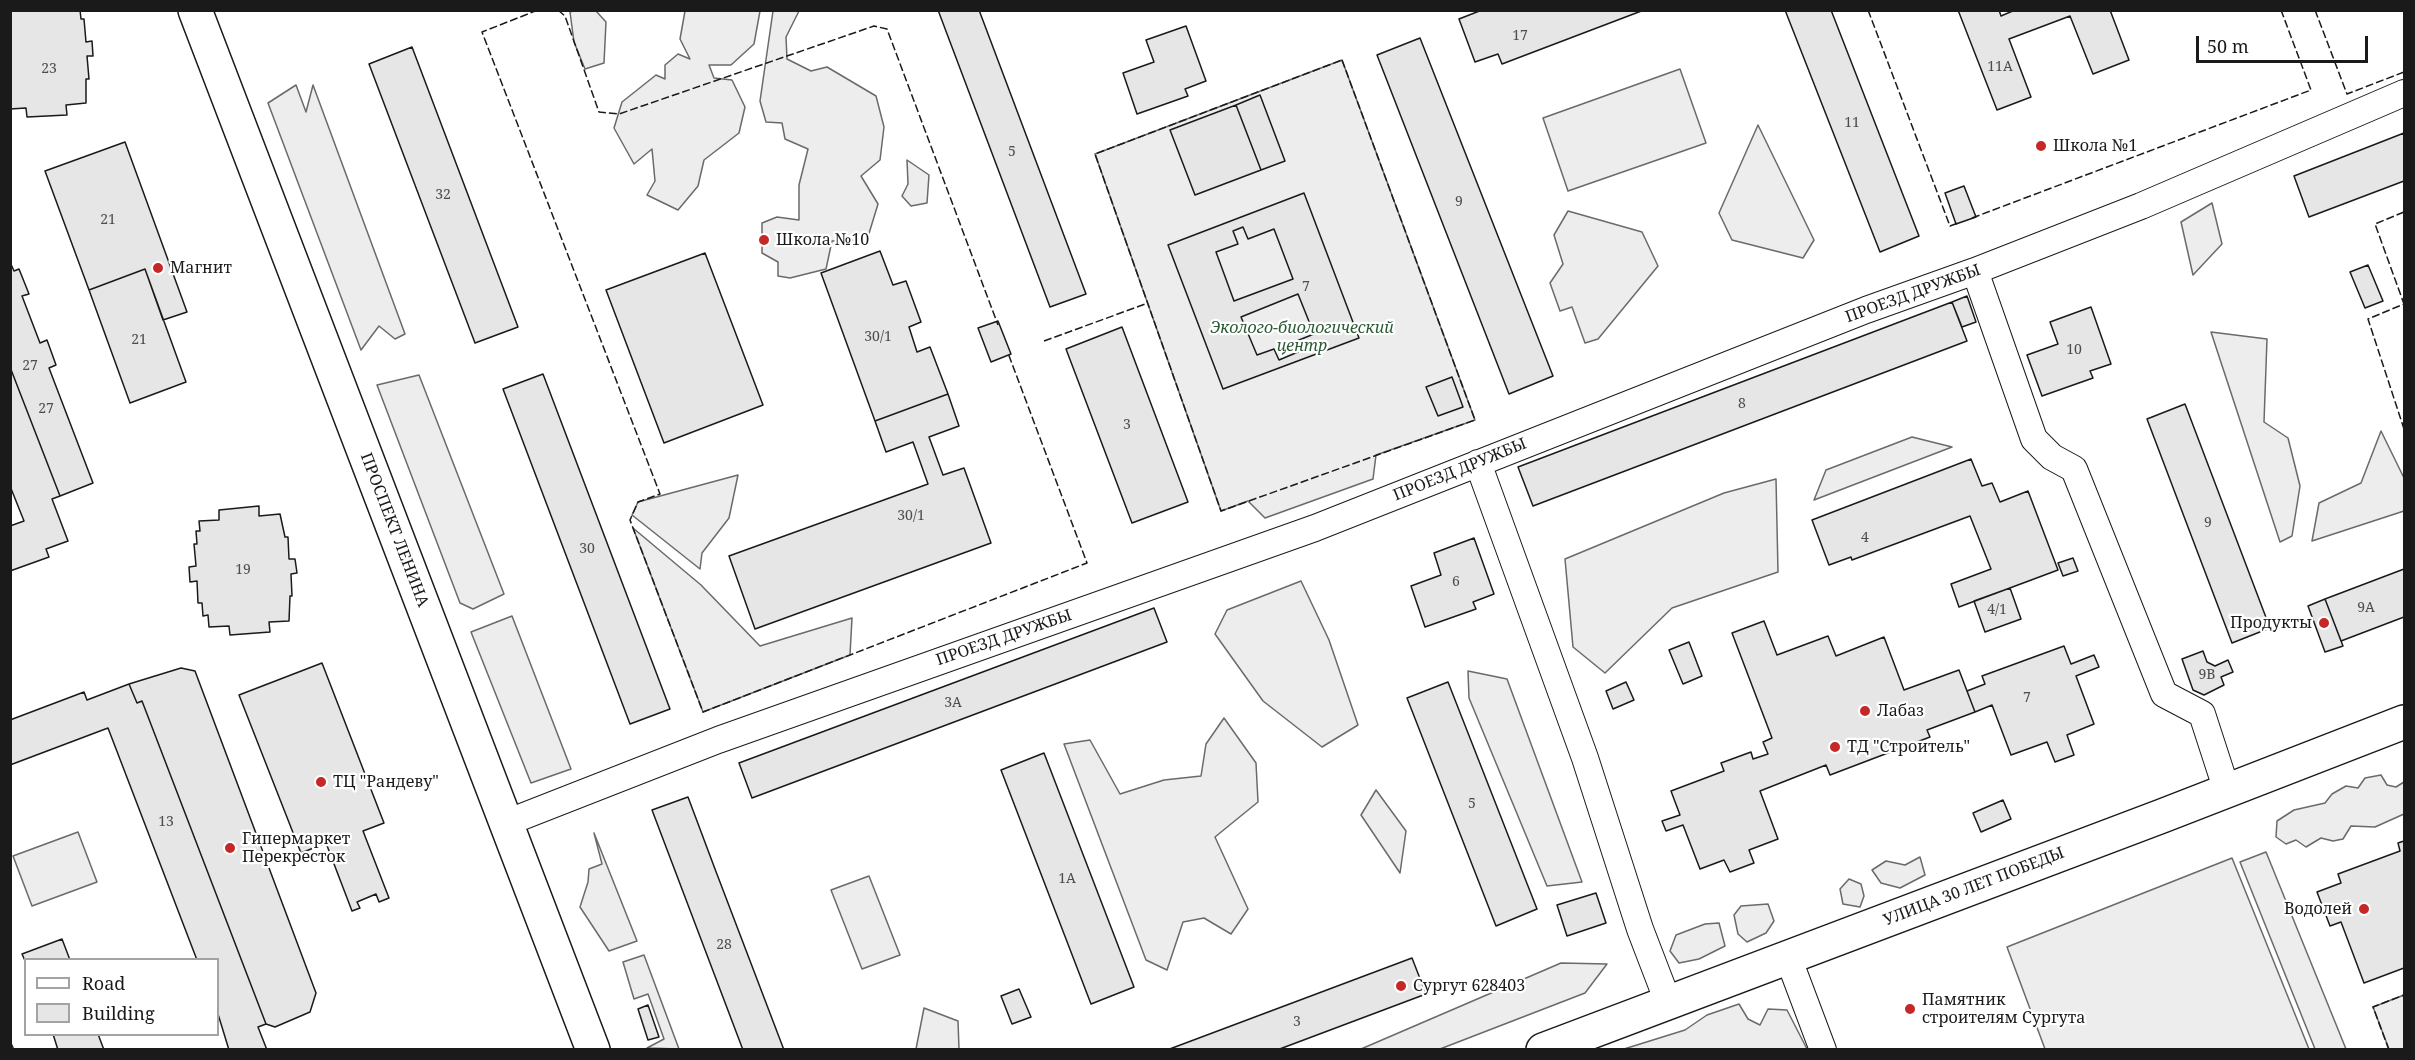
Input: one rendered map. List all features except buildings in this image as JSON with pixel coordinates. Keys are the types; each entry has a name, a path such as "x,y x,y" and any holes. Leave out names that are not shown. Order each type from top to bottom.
{"main road":[{"name":"ПРОСПЕКТ ЛЕНИНА","path":"195,10 593,1050"},
{"name":"УЛИЦА 30 ЛЕТ ПОБЕДЫ","path":"1543,1050 2404,722"}],"street":[{"name":"ПРОЕЗД ДРУЖБЫ","path":"506,823 718,740 1315,528 1866,310 1975,271 2141,206 2404,93"},
{"path":"1975,271 2034,439 2052,457 2074,469 2164,694 2202,714 2227,791"},
{"path":"1478,464 1581,747 1640,929 1668,1002"},
{"path":"1788,957 1823,1050"}],"shaded area":[{"path":"596,11 606,22 604,63 585,69 574,42 570,12"},
{"path":"685,11 760,11 754,44 731,65 709,65 714,78 732,80 745,107 739,133 704,160 698,186 678,210 647,195 655,181 652,149 634,164 614,128 622,102 656,75 665,79 665,65 678,54 690,59 680,39"},
{"path":"773,11 799,11 786,37 787,59 811,71 827,67 876,96 884,127 880,160 861,176 878,204 867,240 832,241 826,269 790,278 778,276 778,262 762,253 762,223 777,217 799,220 799,185 808,149 785,139 782,123 766,122 760,101"},
{"name":"Эколого-биологический центр","path":"1342,60 1475,420 1376,455 1373,479 1265,518 1248,501 1221,511 1095,154"},
{"path":"1680,69 1706,143 1568,191 1543,118"},
{"path":"296,85 306,112 313,85 405,334 395,339 379,326 361,350 268,103"},
{"path":"1758,125 1814,240 1803,258 1732,240 1719,213"},
{"path":"907,160 929,175 927,203 911,206 902,196 908,184"},
{"path":"2212,203 2222,244 2193,275 2181,222"},
{"path":"1568,211 1642,232 1658,266 1598,339 1585,343 1572,307 1560,311 1550,283 1563,264 1554,235"},
{"path":"2211,332 2267,339 2264,422 2288,438 2300,486 2292,536 2280,542"},
{"path":"419,375 504,594 473,609 460,603 377,385"},
{"path":"2381,431 2404,478 2404,511 2312,541 2319,503 2361,483"},
{"path":"1912,437 1952,447 1814,500 1826,470"},
{"path":"738,475 729,518 702,553 700,569 632,515 638,502"},
{"path":"1776,479 1778,572 1672,608 1605,673 1573,647 1565,559 1724,493"},
{"path":"633,528 701,585 760,646 852,618 850,655 703,712"},
{"path":"1301,581 1329,640 1358,725 1322,747 1263,701 1215,634 1227,610"},
{"path":"512,616 571,769 531,783 471,632"},
{"path":"1468,671 1507,679 1582,882 1547,886 1469,698"},
{"path":"1224,718 1256,763 1258,802 1215,837 1248,909 1231,934 1204,918 1183,922 1167,970 1146,960 1064,744 1090,740 1120,794 1164,780 1201,776 1206,744"},
{"path":"2381,775 2387,785 2396,787 2404,782 2404,814 2375,827 2351,826 2343,839 2333,841 2321,838 2306,847 2296,840 2286,844 2276,837 2277,821 2294,810 2325,803 2332,794 2346,786 2358,788 2365,778"},
{"path":"1376,790 1406,831 1400,873 1361,815"},
{"path":"78,832 97,882 32,906 13,856"},
{"path":"594,833 637,941 609,951 580,907 588,882 589,869 602,864"},
{"name":"Водолей","path":"2266,852 2346,1049 2315,1049 2240,862"},
{"path":"1920,857 1925,875 1900,888 1881,883 1872,870 1886,861 1905,865"},
{"path":"2232,858 2309,1049 2045,1049 2007,947"},
{"path":"869,876 900,955 862,969 831,890"},
{"path":"1849,879 1861,884 1864,896 1860,907 1843,904 1840,889"},
{"path":"1768,904 1774,921 1766,933 1747,942 1738,934 1734,915 1741,906"},
{"path":"1719,923 1725,946 1699,959 1679,963 1670,951 1676,935 1705,924"},
{"path":"644,955 679,1049 647,1048 664,1039 648,994 634,999 623,962"},
{"path":"1561,963 1607,964 1585,993 1440,1049 1361,1049"},
{"path":"2404,995 2404,1049 2389,1049 2373,1007"},
{"path":"1739,1004 1748,1019 1760,1025 1768,1009 1787,1010 1807,1049 1624,1049 1685,1030 1707,1015"},
{"path":"924,1008 958,1021 959,1049 916,1049"}],"fence":[{"path":"538,10 482,32 660,494 638,502 630,520 703,712 1087,563 1008,353"},
{"path":"558,10 565,16 599,112 619,114 874,26 887,29 998,325"},
{"path":"1868,10 1950,226 1958,223"},
{"path":"1972,218 2311,90 2281,10"},
{"path":"2315,10 2347,94 2404,72"},
{"path":"1342,60 1475,420 1221,511 1095,154 1342,60"},
{"path":"2404,212 2375,224 2404,304 2368,319 2404,429"},
{"path":"1044,341 1148,303"},
{"path":"2389,1050 2373,1007 2404,995"},
{"path":"10,1041 14,1050"}],"place":[{"name":"Школа №1","path":"2041,146"},
{"name":"Школа №10","path":"764,240"},
{"name":"Магнит","path":"158,268"},
{"name":"Продукты","path":"2324,623"},
{"name":"Лабаз","path":"1865,711"},
{"name":"ТД \"Строитель\"","path":"1835,747"},
{"name":"ТЦ \"Рандеву\"","path":"321,782"},
{"name":"Гипермаркет Перекресток","path":"230,848"},
{"name":"Водолей","path":"2364,909"},
{"name":"Сургут 628403","path":"1401,986"},
{"name":"Памятник строителям Сургута","path":"1910,1009"}]}
